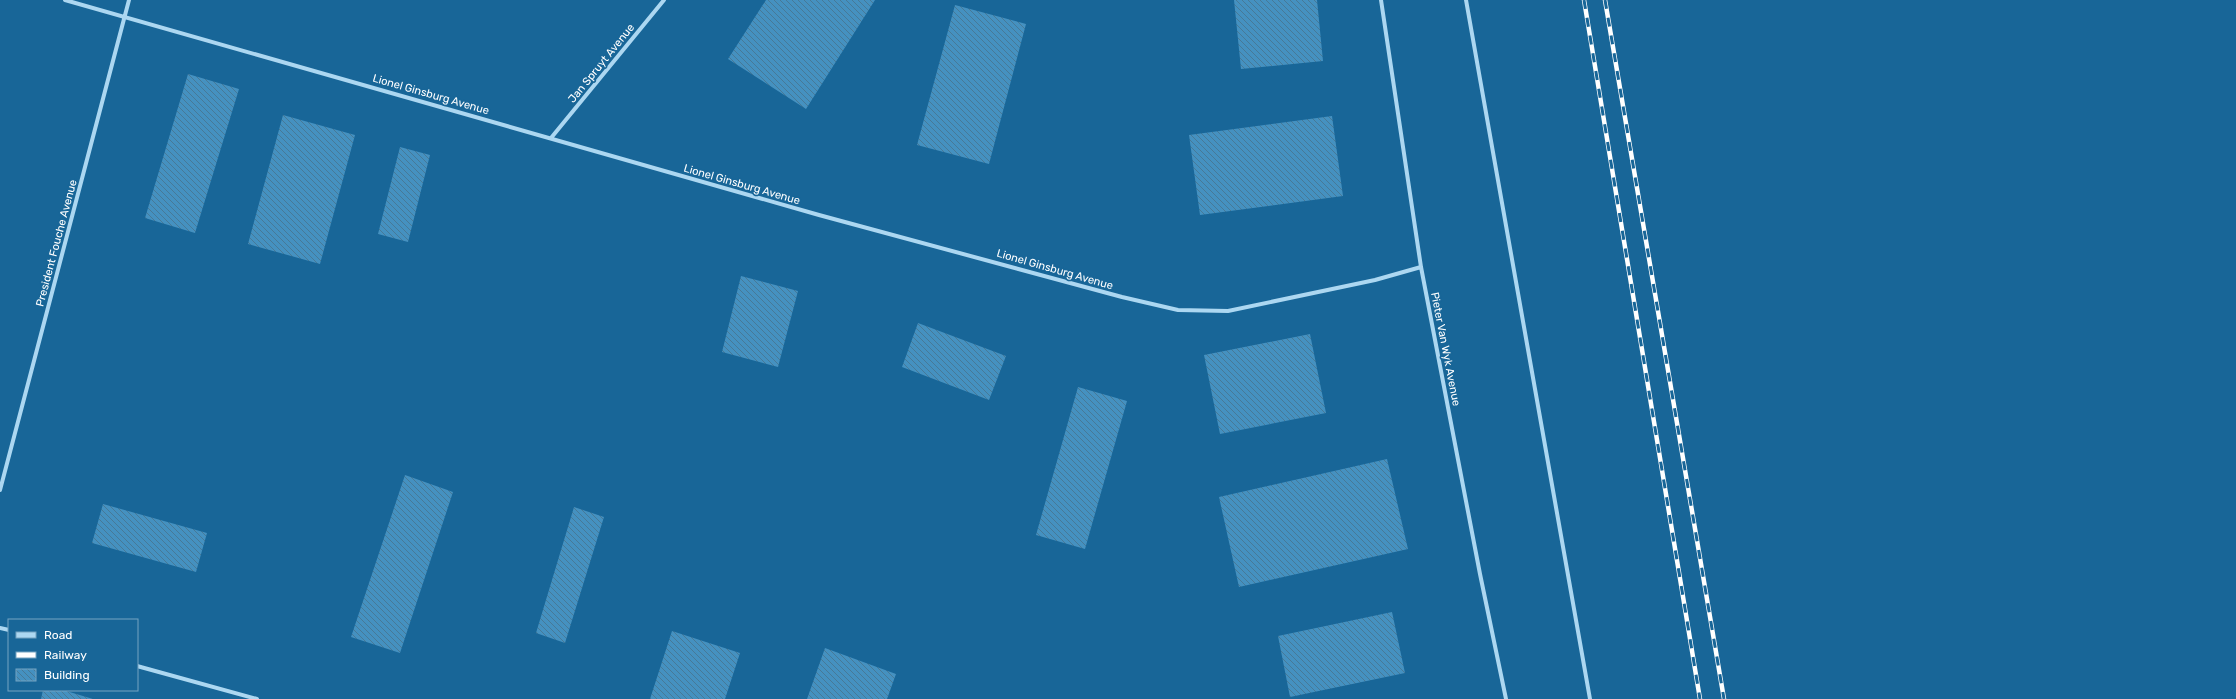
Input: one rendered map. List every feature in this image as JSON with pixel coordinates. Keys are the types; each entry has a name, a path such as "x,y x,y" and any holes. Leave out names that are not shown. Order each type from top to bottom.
{"street":[{"name":"Lionel Ginsburg Avenue","path":"65,0 819,215 1122,297 1178,310 1228,311 1375,280 1421,267"},
{"name":"President Fouche Avenue","path":"0,490 129,0"},
{"name":"Jan Spruyt Avenue","path":"551,138 664,0"},
{"name":"Pieter Van Wyk Avenue","path":"1381,0 1421,267 1480,574 1506,699"},
{"path":"1466,0 1590,699"},
{"path":"138,666 257,699"}],"building":[{"path":"766,0 875,0 806,109 728,59"},
{"path":"1234,0 1317,0 1323,61 1241,69"},
{"path":"955,5 1026,24 989,164 917,145"},
{"path":"188,74 239,89 195,233 145,218"},
{"path":"283,115 355,135 320,264 248,244"},
{"path":"1332,116 1343,196 1200,215 1189,135"},
{"path":"400,147 430,155 408,242 378,234"},
{"path":"741,276 798,291 778,367 722,352"},
{"path":"918,323 1006,356 989,400 902,367"},
{"path":"1310,334 1326,413 1220,434 1204,355"},
{"path":"1078,387 1127,401 1085,549 1036,535"},
{"path":"1387,459 1408,549 1239,587 1219,497"},
{"path":"405,475 453,492 400,653 351,637"},
{"path":"103,504 207,533 196,572 92,543"},
{"path":"574,507 604,517 565,643 536,633"},
{"path":"1392,612 1405,673 1290,697 1278,636"},
{"path":"672,631 740,653 725,699 650,699"},
{"path":"825,648 896,674 887,699 807,699"},
{"path":"43,691 66,691 93,699 41,699"}],"railway":[{"path":"1584,0 1700,699"},
{"path":"1605,0 1724,699"}]}
